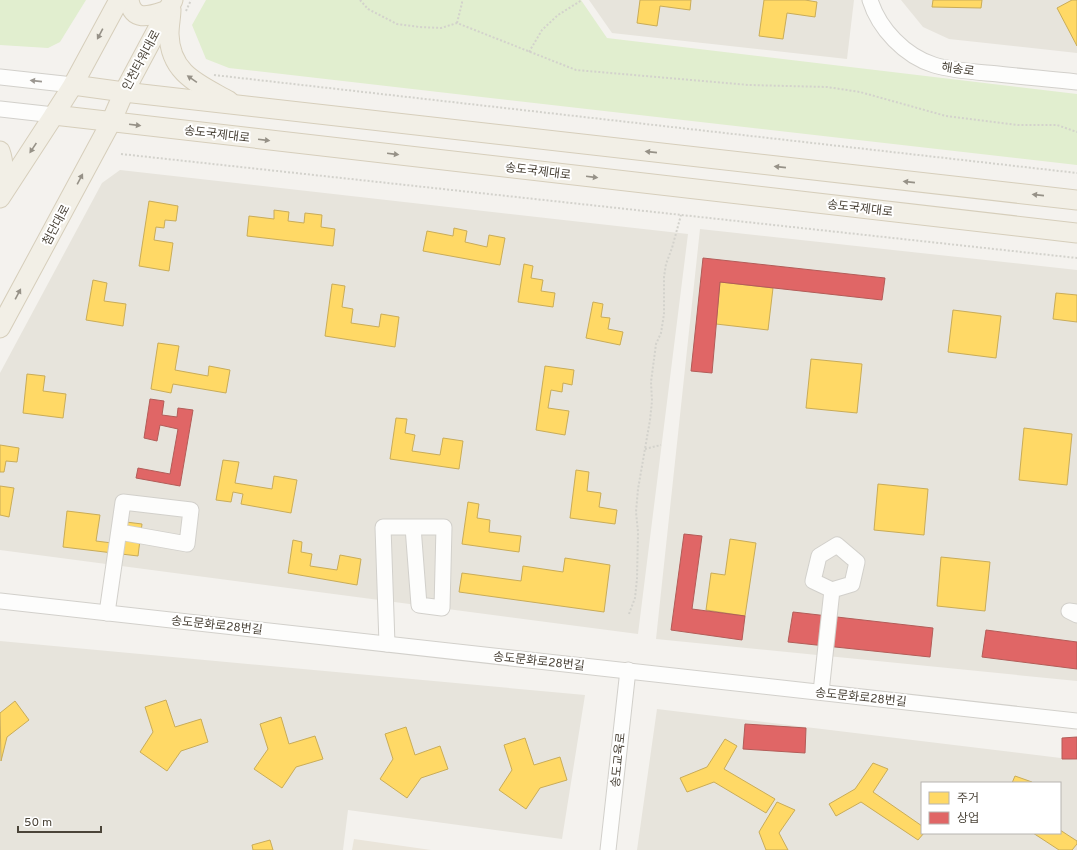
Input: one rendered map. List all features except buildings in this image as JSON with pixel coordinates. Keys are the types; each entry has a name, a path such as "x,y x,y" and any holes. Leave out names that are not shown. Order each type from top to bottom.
{"main road":[{"path":"0,198 73,85 119,0"},
{"path":"129,0 130,6 137,15 147,17 174,6"},
{"path":"174,6 169,35 173,54 179,68 190,79 238,105"},
{"name":"인천타워대로","path":"111,122 124,92 174,6"},
{"path":"73,85 1077,200"},
{"name":"송도국제대로","path":"54,115 1077,233"},
{"name":"첨단대로","path":"0,328 111,122"},
{"path":"0,151 3,158 4,175 0,191"}],"street":[{"name":"해송로","path":"870,0 876,15 889,34 901,46 923,61 948,68 1077,82"},
{"path":"0,77 73,85"},
{"name":"송도국제대로","path":"0,109 54,115"},
{"path":"107,613 123,502 191,510 187,544 125,533"},
{"path":"387,644 383,527 414,527 444,527 442,608 419,605 414,527"},
{"path":"821,692 832,590"},
{"name":"송도문화로28번길","path":"0,601 1077,721"},
{"path":"1077,612 1069,611 1077,615"},
{"name":"송도교육로","path":"608,850 628,670"}],"path":[{"path":"174,6 191,0"},
{"path":"360,0 368,9 397,24 441,28 457,23 576,70 749,85 828,87 860,92 946,116 1018,124 1057,125 1077,132"},
{"path":"457,23 462,0"},
{"path":"529,52 542,30 558,15 582,0"},
{"path":"210,75 1077,173"},
{"path":"121,154 1077,258"},
{"path":"629,614 635,598 637,579 638,532 636,512 638,489 652,401 651,382 656,344 661,333 664,314 664,277 666,264 681,215"},
{"path":"645,449 661,445"}],"shaded area":[{"path":"589,0 854,0 847,59 612,33"},
{"path":"901,0 1077,0 1077,53 949,39 923,27"},
{"path":"120,170 688,234 638,634 0,550 0,373 102,183"},
{"path":"700,229 1077,270 1077,681 656,639"},
{"path":"0,641 585,695 562,839 348,810 343,850 0,850"},
{"path":"657,709 1077,760 1077,850 637,850"},
{"path":"354,839 431,850 352,850"}],"green space":[{"path":"0,0 86,0 60,42 48,48 0,45"},
{"path":"206,0 581,0 607,38 1077,94 1077,165 229,68 206,59 192,25"}]}
